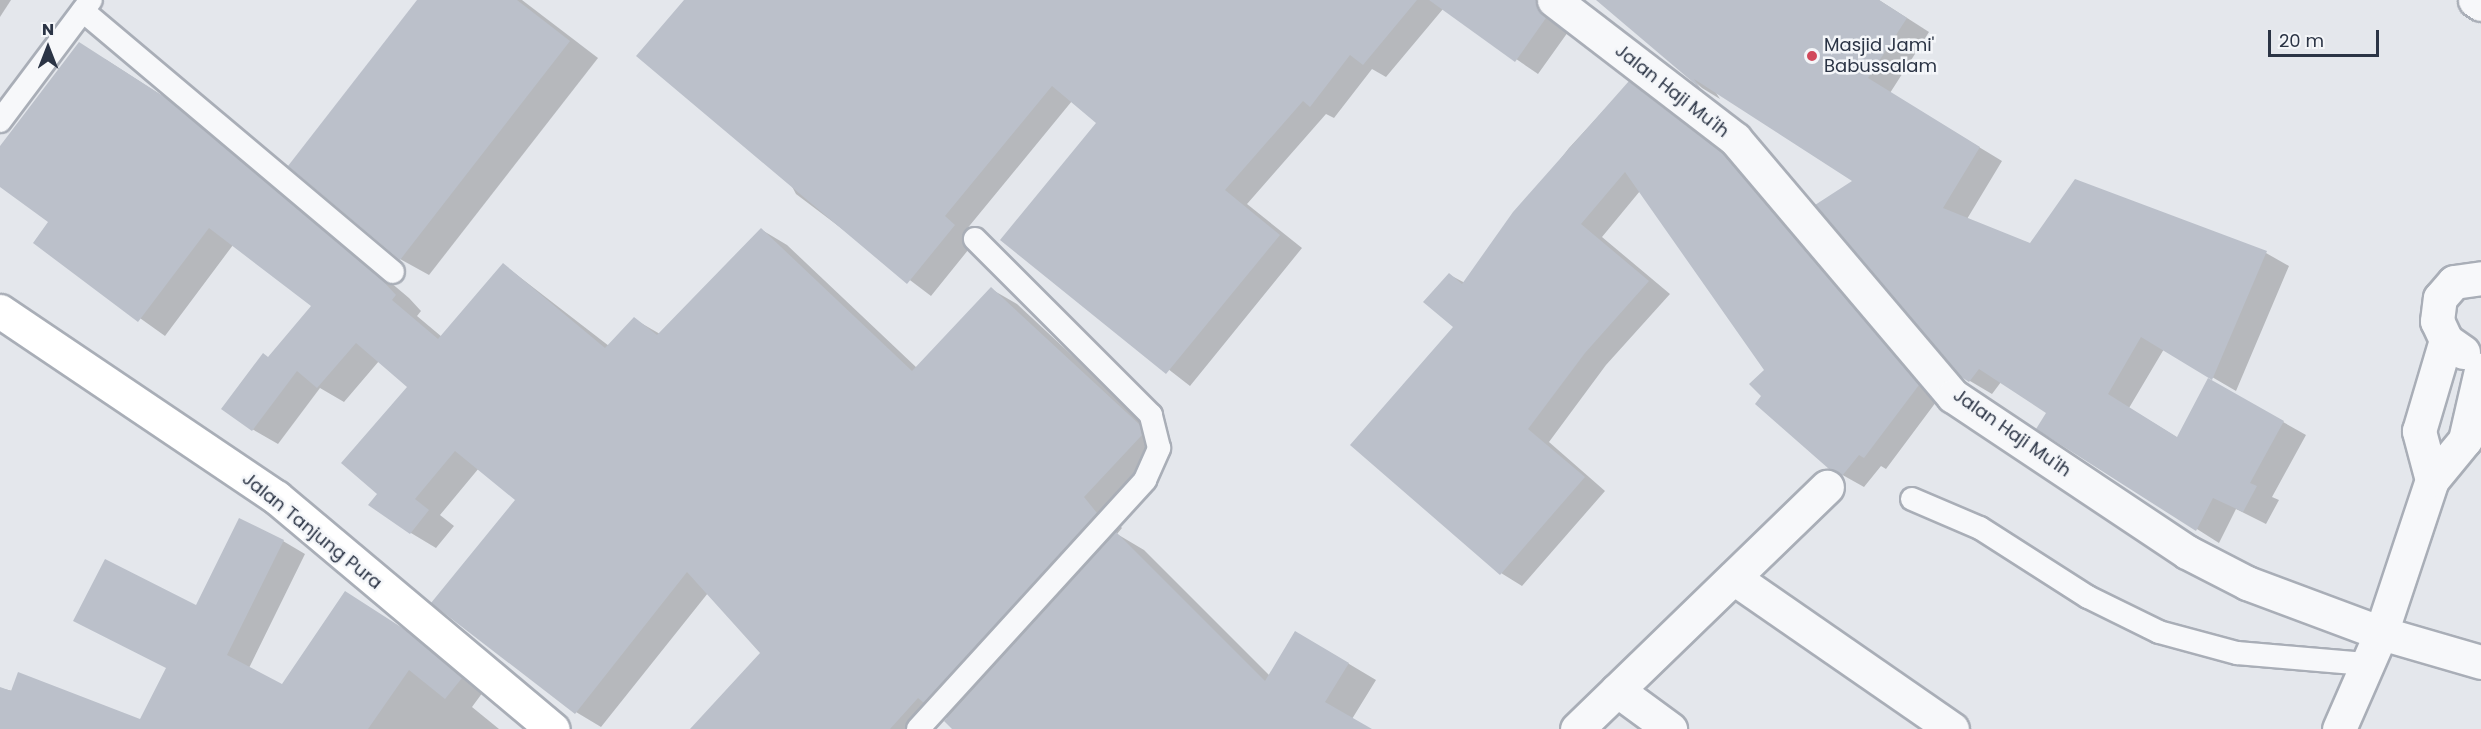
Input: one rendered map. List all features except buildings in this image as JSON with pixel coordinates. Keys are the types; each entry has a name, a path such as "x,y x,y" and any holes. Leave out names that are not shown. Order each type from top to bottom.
{"street":[{"name":"Jalan Haji Mu'ih","path":"1554,0 1735,139 1953,396 2187,552 2247,583 2380,633 2481,662"},
{"path":"2475,0 2481,4"},
{"path":"2479,272 2454,282 2440,298 2437,321 2446,340 2464,352 2481,352"},
{"name":"Jalan Tanjung Pura","path":"0,311 276,497 552,729"},
{"path":"2432,480 2419,431 2446,340"},
{"path":"2338,729 2380,633 2432,480 2465,440 2481,370"},
{"path":"1576,729 1827,487"},
{"path":"1734,578 1952,729"},
{"path":"1617,690 1670,729"}],"lane":[{"path":"0,121 87,5 393,272"},
{"path":"918,729 1145,480 1160,448 1151,415 975,239"},
{"path":"1912,499 1980,528 2088,597 2159,632 2236,653 2366,664"}],"place":[{"name":"Masjid Jami' Babussalam","path":"1812,56"}]}
